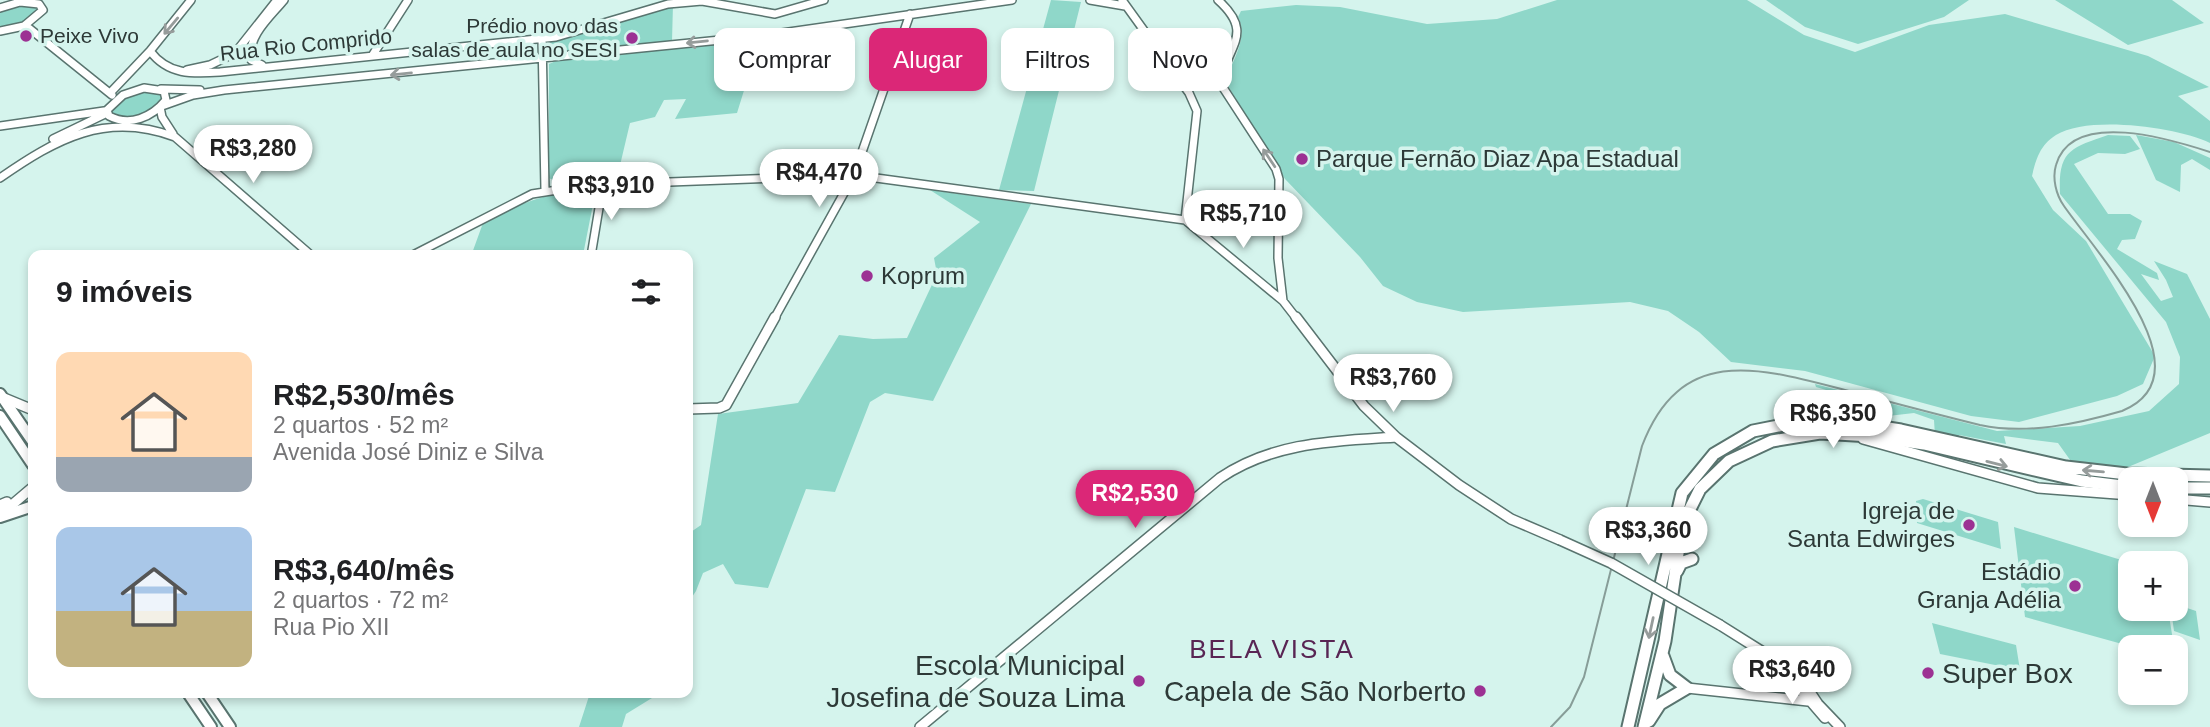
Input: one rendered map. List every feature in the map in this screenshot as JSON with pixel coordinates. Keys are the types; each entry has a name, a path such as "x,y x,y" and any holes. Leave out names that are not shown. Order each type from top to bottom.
{"highway":[{"path":"1628,727 1675,514 1682,494 1696,470 1726,445 1746,434 1796,423 1825,421 1881,425 2079,470 2152,477 2210,476"},
{"path":"1645,727 1694,498 1711,476 1750,449 1805,433 1834,431 1884,437 2062,479 2118,486"},
{"path":"2188,488 2210,488"},
{"path":"1676,573 1681,563 1692,559"},
{"path":"1645,727 1660,704 1687,688 1671,679 1665,668 1663,646"}],"main road":[{"path":"1,397 28,435"},
{"path":"0,416 28,457"},
{"path":"0,516 28,508"},
{"path":"191,698 211,727"},
{"path":"210,698 230,727"}],"street":[{"path":"111,92 150,51 191,0"},
{"path":"267,67 250,59 248,43 277,0"},
{"path":"150,51 160,65 180,73 222,60 248,43 284,0"},
{"path":"372,56 408,0"},
{"name":"Rua Rio Comprido","path":"180,73 267,67 542,38 575,33 668,4 702,1 775,14 824,0"},
{"path":"0,178 34,153 56,142 145,117 161,106 193,95 760,36 1012,0"},
{"path":"1090,0 1123,3 1189,93 1197,111 1185,220"},
{"path":"1218,0 1233,12 1239,23 1222,86 1276,169 1279,178 1282,202 1280,273 1283,301"},
{"path":"0,8 20,2 42,6 41,14 25,25 0,31"},
{"path":"693,409 723,407 855,175 910,15"},
{"path":"25,25 117,99"},
{"path":"542,38 545,190"},
{"path":"117,99 115,93 118,86"},
{"path":"158,89 166,95 161,106 166,124 175,136 305,250"},
{"path":"0,172 36,147 107,112 117,99 135,90 224,90"},
{"path":"107,112 112,119 155,127 175,136"},
{"path":"0,125 107,112"},
{"path":"155,127 166,124"},
{"path":"423,250 545,190 603,184 855,175 1185,220 1283,301 1364,407 1396,437 1466,490 1511,519 1611,563 1720,625 1798,674 1818,704 1840,727"},
{"path":"592,250 603,184"},
{"path":"1264,286 1276,283 1280,273"},
{"path":"1,397 28,408"},
{"path":"1805,433 1865,440 2038,488 2118,494"},
{"path":"0,436 12,434"},
{"path":"920,727 1240,464 1283,449 1396,437"},
{"path":"2,505 28,485"},
{"path":"0,516 28,491"},
{"path":"2188,500 2210,502"},
{"path":"1777,662 1833,727"},
{"path":"1687,688 1808,701"}],"green space":[{"path":"1051,0 1081,2 1075,28 1043,28"},
{"path":"1557,0 1747,0 1804,35 1855,52 1929,25 2005,14 2148,56 2209,87 2178,96 2210,121 2210,143 2177,132 2133,125 2070,129 2046,143 2037,158 2032,176 2053,210 2086,241 2155,356 2143,384 2117,396 2019,422 1971,416 1805,371 1731,362 1699,332 1668,311 1630,302 1463,312 1417,302 1383,286 1360,257 1285,179 1231,91 1232,65 1242,33 1238,17 1241,11 1296,5 1340,7 1427,24 1497,19"},
{"path":"1766,0 1969,0 1944,17 1858,44 1805,27"},
{"path":"2055,0 2172,0 2204,23 2128,45"},
{"path":"18,3 40,7 27,23 0,30 0,9"},
{"path":"673,4 672,41 550,54 550,38"},
{"path":"714,44 714,91 744,91 737,113 675,119 686,99 664,100 655,117 630,123 617,178 555,181 549,178 549,64 560,59"},
{"path":"142,90 161,94 162,102 150,112 138,117 111,115 110,110 118,100"},
{"path":"1026,91 1059,91 1034,191 999,190"},
{"path":"2108,135 2130,136 2140,149 2125,154 2098,153 2074,164 2108,214 2130,214 2142,221 2135,239 2122,240 2117,249 2157,273 2159,280 2141,274 2161,301 2173,297 2154,261 2187,274 2210,319 2210,433 2128,467 2073,464 2058,443 2004,436 2006,444 1959,435 1959,440 1935,436 1934,420 1914,413 1888,416 1846,408 1843,395 1816,387 1815,384 1997,431 2080,426 2149,411 2179,384 2180,357 2166,322 2060,194 2064,160 2069,153"},
{"path":"2136,135 2174,142 2210,158 2210,170 2192,159 2181,165 2180,192 2156,180"},
{"path":"596,189 584,250 473,250 483,223 512,208 563,193"},
{"path":"930,190 1031,204 933,401 885,393 870,402 835,492 806,489 768,588 735,584 723,564 703,573 693,596 693,531 701,525 718,414 798,403 839,335 873,339 907,338 937,274 934,258 980,222"},
{"path":"1923,499 1998,522 2001,549 1917,523 1916,501"},
{"name":"Estádio Granja Adélia","path":"2014,527 2118,559 2118,621 2170,621 2172,635 2118,635 2118,643 2025,617"},
{"path":"2188,608 2196,611 2200,640 2174,631 2173,621 2188,621"},
{"path":"1932,623 2016,645 2020,670 1940,654"},
{"path":"588,698 652,698 626,714 622,727 579,727"}],"railway":[{"path":"1551,727 1570,707 1584,677 1642,446 1658,413 1678,391 1701,377 1727,371 1754,371 1814,382 1998,428 2052,427 2122,411 2146,394 2155,371 2151,343 2139,313 2120,283 2061,202 2055,181 2056,165 2066,148 2082,137 2102,133 2149,136 2210,152"}],"place":[{"name":"Peixe Vivo","path":"26,36"},
{"name":"Prédio novo das salas de aula no SESI","path":"632,38"},
{"name":"Parque Fernão Diaz Apa Estadual","path":"1302,159"},
{"name":"Koprum","path":"867,276"},
{"name":"Igreja de Santa Edwirges","path":"1969,525"},
{"name":"Estádio Granja Adélia","path":"2075,586"},
{"name":"Super Box","path":"1928,673"},
{"name":"Escola Municipal Josefina de Souza Lima","path":"1139,681"},
{"name":"Capela de São Norberto","path":"1480,691"}],"district":[{"name":"BELA VISTA","path":"1272,649"}]}
